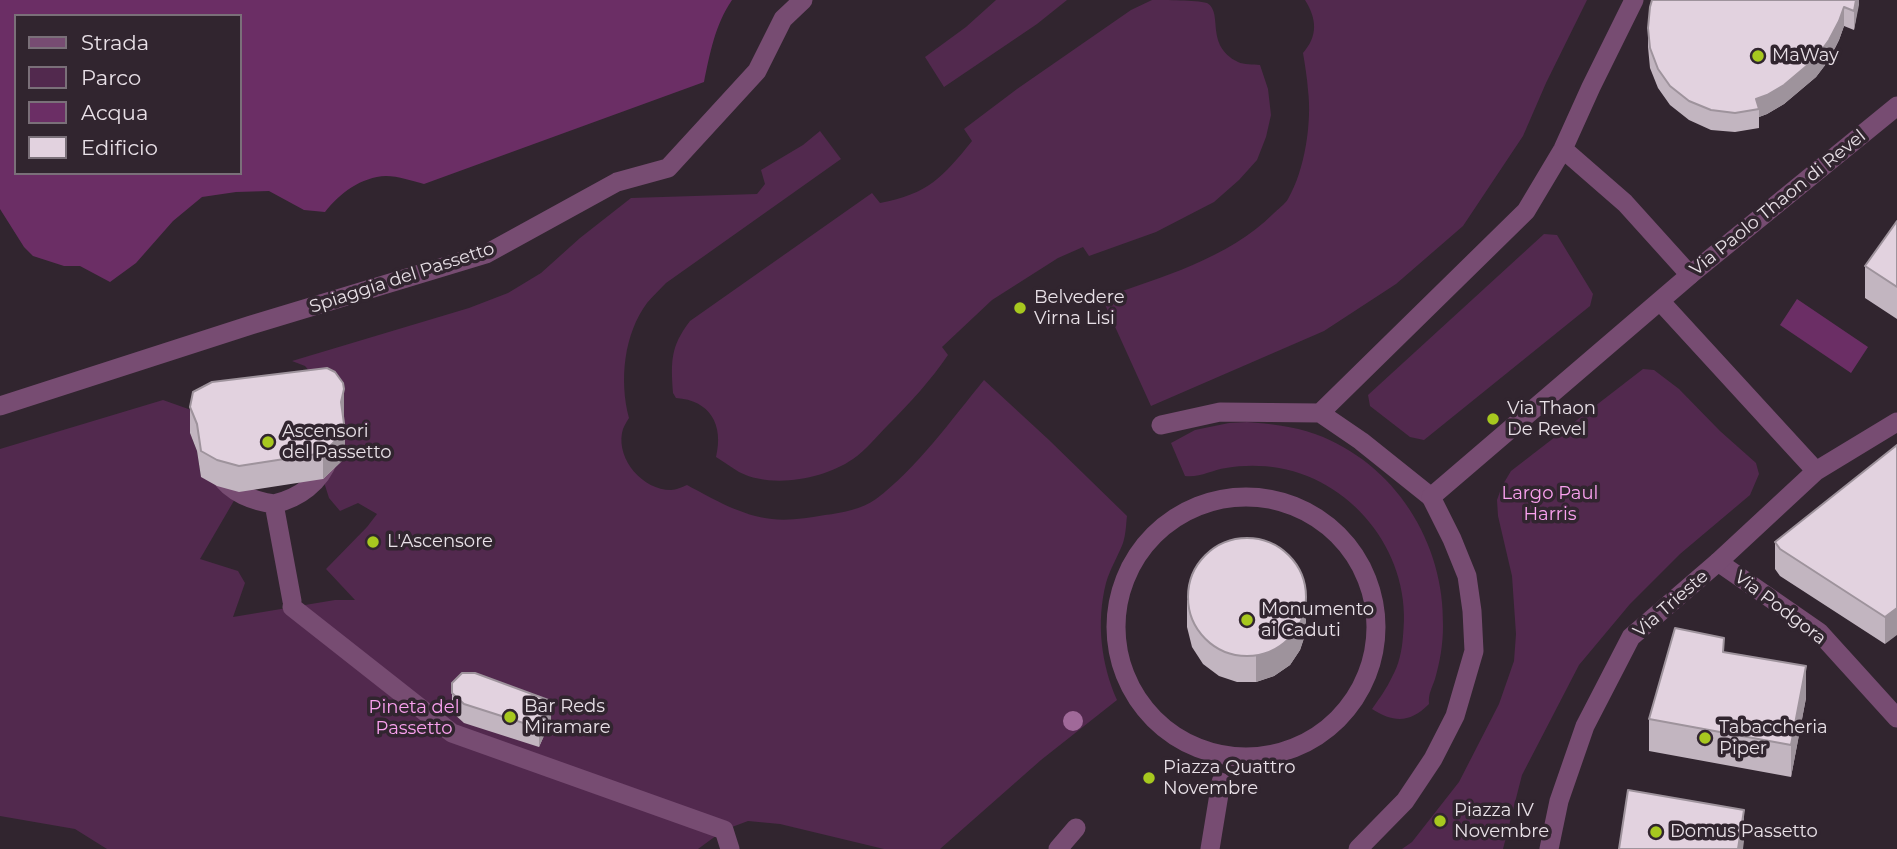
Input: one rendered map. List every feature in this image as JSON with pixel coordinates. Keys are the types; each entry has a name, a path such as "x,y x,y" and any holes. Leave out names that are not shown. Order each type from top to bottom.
{"street":[{"name":"Spiaggia del Passetto","path":"0,406 251,325 486,254 618,182 668,167 757,71 783,19 803,0"},
{"path":"1321,413 1526,211 1563,149 1634,0"},
{"name":"Via Paolo Thaon di Revel","path":"1660,301 1897,106"},
{"path":"1563,149 1625,203 1690,275"},
{"path":"1431,497 1660,301 1816,471"},
{"path":"1161,425 1220,412 1321,413 1431,497 1452,539 1467,576 1474,651 1455,716 1433,758 1405,801 1358,849"},
{"name":"Via Trieste","path":"1549,849 1559,801 1585,726 1631,637 1718,562 1816,471 1897,422"},
{"path":"214,457 222,479 233,490 258,501 274,503 289,500 303,492 323,474 329,459 327,436"},
{"path":"1241,497 1271,499 1297,507 1321,521 1343,540 1362,568 1373,600 1376,625 1373,652 1360,689 1347,709 1332,724 1311,740 1275,754 1246,758 1194,747 1153,719 1130,687 1122,667 1116,617 1122,585 1134,560 1167,523 1207,502 1241,497"},
{"path":"274,503 292,604 452,733 724,830 730,849"},
{"name":"Via Podgora","path":"1718,562 1819,632 1897,718"},
{"path":"1210,849 1221,782"},
{"path":"1058,849 1076,828"}],"green space":[{"path":"996,0 1067,0 1037,24 944,87 925,57 966,27"},
{"path":"1152,0 1207,3 1214,14 1221,47 1240,63 1260,65 1268,89 1271,115 1257,160 1239,180 1214,202 1156,232 1089,256 1083,247 1058,258 992,300 942,347 948,355 912,400 862,451 841,466 798,479 767,480 739,472 716,457 718,435 712,416 698,404 676,398 673,393 673,355 683,330 690,321 872,193 880,203 923,189 943,174 972,141 964,129 1131,10"},
{"path":"1305,0 1587,0 1523,136 1463,226 1396,284 1324,331 1151,406 1102,298 1214,255 1255,230 1288,199 1299,174 1308,131 1309,103 1303,53 1311,40 1314,21"},
{"name":"Pineta del Passetto","path":"820,131 841,159 666,283 639,315 629,343 624,373 629,418 622,431 622,443 628,463 634,472 661,489 673,490 687,485 739,511 772,519 798,519 838,513 858,508 891,487 933,443 984,380 1127,516 1124,540 1106,583 1101,613 1104,657 1117,700 1041,760 940,849 884,849 780,824 748,821 724,830 698,849 107,849 75,829 0,816 0,449 163,400 194,411 190,433 197,451 201,477 239,492 200,559 238,571 245,583 233,617 335,600 355,600 326,569 377,514 358,503 340,511 329,498 323,479 341,428 343,410 305,366 292,361 469,308 508,293 541,273 631,198 757,194 765,184 761,170 803,145"},
{"path":"1544,234 1557,235 1593,294 1590,306 1424,440 1410,437 1370,406 1368,395"},
{"name":"Largo Paul Harris","path":"1643,369 1654,370 1679,389 1756,463 1759,474 1750,495 1680,554 1630,604 1579,665 1522,775 1503,849 1402,849 1412,842 1459,782 1499,704 1514,661 1516,634 1512,576 1498,516 1497,500 1502,486 1511,471"},
{"path":"1247,422 1298,429 1344,447 1369,465 1391,486 1410,510 1435,565 1443,626 1440,660 1429,704 1415,715 1395,719 1372,709 1388,685 1398,662 1403,641 1404,607 1399,579 1389,552 1374,528 1355,507 1333,489 1307,476 1279,468 1239,466 1185,476 1171,443 1195,430"}],"water":[{"path":"0,0 732,0 717,29 704,82 424,184 391,176 368,179 337,198 325,212 304,210 269,191 202,197 173,221 136,263 110,282 80,266 64,266 33,256 24,247 0,209"},
{"path":"1797,299 1868,347 1851,373 1780,325"}],"building":[{"path":"1652,0 1856,0 1854,11 1844,7 1829,40 1816,58 1784,85 1756,99 1759,109 1735,113 1711,110 1689,101 1670,86 1658,69 1650,48 1648,28"},
{"path":"1897,221 1897,287 1865,266"},
{"name":"Ascensori del Passetto","path":"327,368 335,372 343,383 341,402 345,431 323,453 239,466 217,460 201,451 197,424 190,407 193,392 212,382"},
{"path":"1897,445 1897,608 1885,617 1780,549 1775,542"},
{"name":"Monumento ai Caduti","path":"1247,538 1270,542 1289,555 1302,574 1306,597 1302,620 1289,639 1270,652 1247,656 1224,652 1205,639 1192,620 1188,597 1192,574 1205,555 1224,542"},
{"path":"1675,628 1724,638 1723,652 1806,666 1791,745 1649,719"},
{"path":"462,673 475,673 551,701 539,728 464,704 452,693 452,683"},
{"path":"1628,790 1744,810 1738,849 1619,849"}],"place":[{"name":"MaWay","path":"1758,56"},
{"name":"Belvedere Virna Lisi","path":"1020,308"},
{"name":"Via Thaon De Revel","path":"1493,419"},
{"name":"Ascensori del Passetto","path":"268,442"},
{"name":"L'Ascensore","path":"373,542"},
{"name":"Monumento ai Caduti","path":"1247,620"},
{"name":"Bar Reds Miramare","path":"510,717"},
{"name":"Tabaccheria Piper","path":"1705,738"},
{"name":"Piazza Quattro Novembre","path":"1149,778"},
{"name":"Piazza IV Novembre","path":"1440,821"},
{"name":"Domus Passetto","path":"1656,832"}]}
